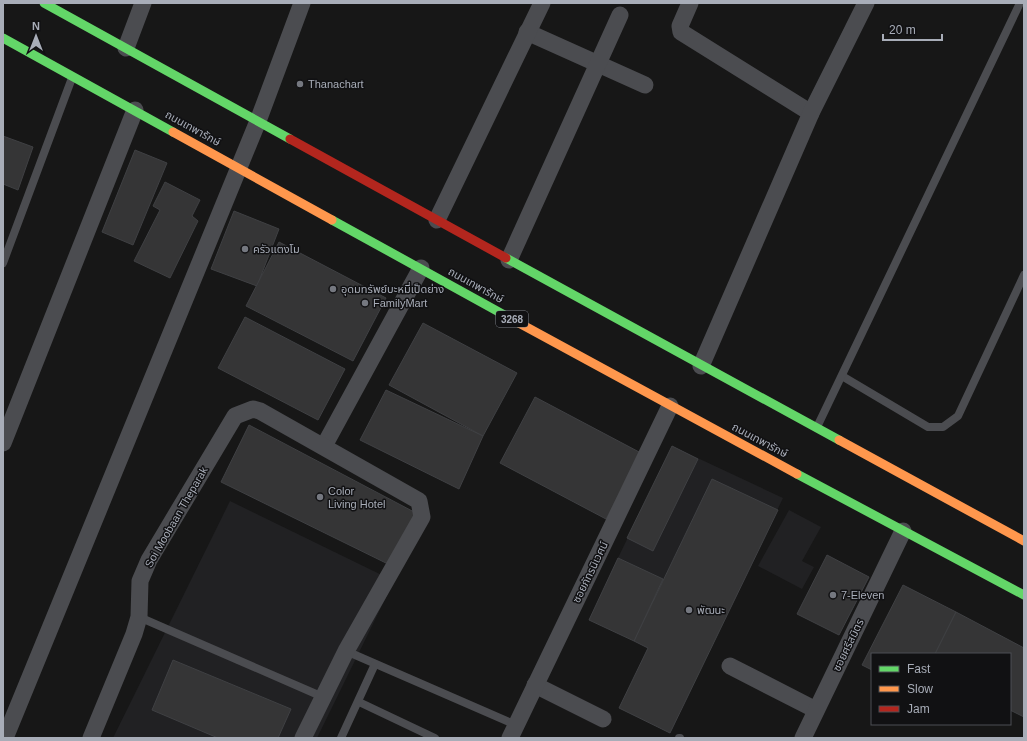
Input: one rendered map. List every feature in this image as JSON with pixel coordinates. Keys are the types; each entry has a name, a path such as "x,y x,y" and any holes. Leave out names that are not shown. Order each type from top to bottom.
{"main road":[{"path":"46,3 701,366 1024,541"},
{"name":"ถนนเทพารักษ์","path":"3,38 670,406 1024,595"}],"street":[{"path":"126,48 143,3"},
{"path":"5,738 258,121 302,3"},
{"path":"437,220 542,3"},
{"path":"690,3 680,26 681,32 811,113"},
{"path":"701,366 811,113 866,3"},
{"path":"509,260 620,15"},
{"path":"527,32 644,85"},
{"path":"3,443 135,110"},
{"path":"324,446 420,268"},
{"name":"ซอยภัทรนิเวศน์","path":"513,732 670,406"},
{"name":"Soi Moobaan Theparak","path":"91,738 134,634 139,616 140,581 149,560 235,416 253,409 260,411 324,446 419,501 422,517 346,651 303,738"},
{"name":"ซอยศรีสมิตร","path":"803,738 903,531"},
{"path":"730,666 816,710"},
{"path":"535,685 603,719"}],"lane":[{"path":"816,428 1020,3"},
{"path":"3,263 73,76"},
{"path":"842,376 928,427 943,427 958,416 1024,275"},
{"path":"139,616 323,697"},
{"path":"346,651 513,732"},
{"path":"342,738 375,664"},
{"path":"359,702 435,738"}],"shaded area":[{"name":"พัฒนะ","path":"672,446 783,498 670,733 619,708 648,648 634,641 664,580 618,558"},
{"path":"230,501 394,581 317,738 113,738"},
{"path":"789,510 821,527 802,561 814,567 802,589 758,566"}],"building":[{"path":"3,136 33,147 18,190 3,184"},
{"path":"135,150 167,163 133,245 102,232"},
{"path":"165,182 200,200 192,216 198,221 170,278 134,261 160,210 153,206"},
{"name":"ครัวแตงโม","path":"234,211 279,229 257,286 211,269"},
{"path":"279,242 386,298 353,361 246,306"},
{"path":"245,317 345,369 318,420 218,368"},
{"path":"423,323 517,373 483,436 389,385"},
{"path":"386,390 483,436 459,489 360,440"},
{"path":"535,397 641,453 606,519 500,463"},
{"name":"Color Living Hotel","path":"249,425 416,513 390,565 221,482"},
{"path":"672,446 698,459 653,551 627,538"},
{"name":"พัฒนะ","path":"712,479 778,510 670,733 619,708 648,648 634,641"},
{"name":"7-Eleven","path":"827,555 869,577 839,635 797,614"},
{"path":"618,558 663,579 634,641 589,620"},
{"path":"903,585 956,612 936,653 871,653 871,670 862,665"},
{"path":"956,612 1024,648 1024,717 1011,710 1011,653 936,653"},
{"path":"173,660 291,709 278,738 218,738 152,710"}],"traffic: fast":[{"path":"44,3 290,139"},
{"path":"3,38 173,132"},
{"path":"332,220 519,323"},
{"path":"506,258 839,440"},
{"path":"797,474 1024,595"}],"traffic: slow":[{"path":"173,132 332,220"},
{"path":"519,323 797,474"},
{"path":"839,440 1024,541"}],"traffic: jam":[{"path":"290,139 506,258"}],"place":[{"name":"Thanachart","path":"300,84"},
{"name":"ครัวแตงโม","path":"245,249"},
{"name":"อุดมทรัพย์บะหมี่เป็ดย่าง","path":"333,289"},
{"name":"FamilyMart","path":"365,303"},
{"name":"Color Living Hotel","path":"320,497"},
{"name":"7-Eleven","path":"833,595"},
{"name":"พัฒนะ","path":"689,610"}]}
